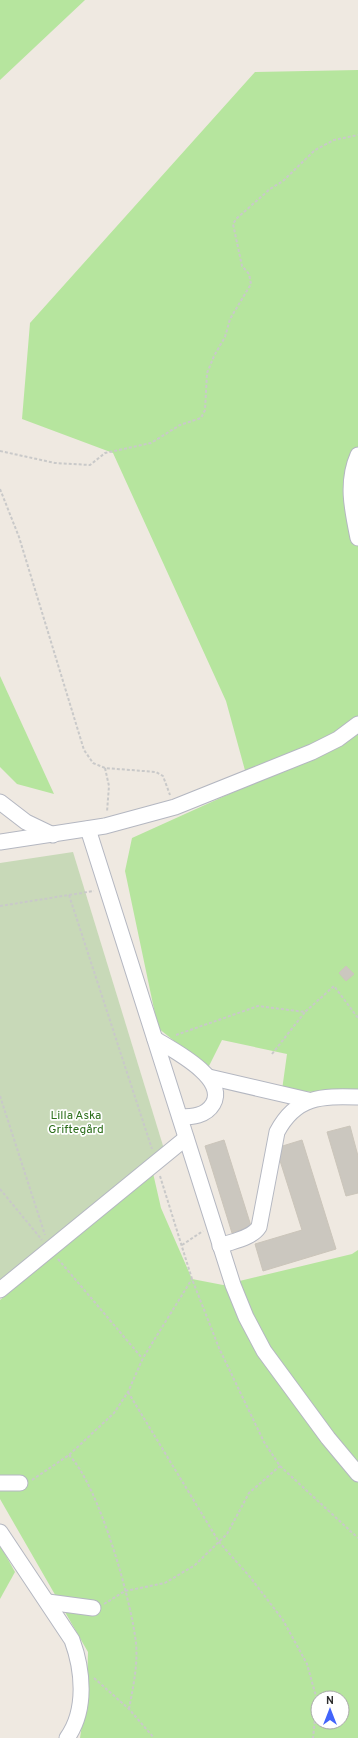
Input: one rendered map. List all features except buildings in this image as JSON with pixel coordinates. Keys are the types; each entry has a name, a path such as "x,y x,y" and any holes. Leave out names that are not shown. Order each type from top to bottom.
{"street":[{"path":"358,455 352,468 350,489 352,514 358,538"},
{"path":"0,842 105,826 175,807 312,752 338,739 358,724"},
{"path":"0,802 26,822 53,835"},
{"path":"88,829 108,888 220,1246 246,1318 264,1351 328,1438 358,1474"},
{"path":"155,1039 209,1077 214,1085 216,1095 209,1109 198,1115 180,1117"},
{"path":"209,1077 308,1100 330,1096 358,1097"},
{"path":"220,1246 248,1236 257,1231 259,1227 276,1132 284,1118 308,1100"},
{"path":"0,1290 186,1138"},
{"path":"0,1483 20,1483"},
{"path":"0,1532 72,1640 80,1665 81,1703 72,1732 67,1738"},
{"path":"48,1602 93,1608"}],"path":[{"path":"0,451 56,463 90,465 105,453 151,443 180,425 201,418 205,410 207,373 214,356 225,337 230,319 251,284 250,274 242,266 232,224 270,189 283,181 315,150 334,140 358,135"},
{"path":"0,489 19,537 84,750 93,763 105,768 148,770 163,776 175,807"},
{"path":"105,768 109,786 105,826"},
{"path":"0,906 108,888"},
{"path":"69,895 156,1162 192,1279 218,1348 264,1442 280,1466 358,1538"},
{"path":"272,1054 305,1012 334,986 358,1018"},
{"path":"172,1036 258,1006 305,1012"},
{"path":"0,1096 50,1249"},
{"path":"0,1189 143,1358"},
{"path":"182,1245 214,1224"},
{"path":"20,1483 27,1483 69,1455 114,1413 128,1392 143,1358 192,1279"},
{"path":"128,1392 219,1542 250,1577 283,1620 307,1664 317,1700 313,1738"},
{"path":"69,1455 74,1460 95,1497 125,1591 136,1642 136,1669 129,1709"},
{"path":"93,1608 125,1591 165,1583 195,1564 227,1534 249,1493 280,1466"},
{"path":"80,1665 129,1709 154,1738"}],"green space":[{"path":"0,0 85,0 0,80"},
{"path":"358,70 358,1097 331,1093 282,1090 287,1054 222,1040 208,1068 158,1028 125,871 132,838 249,785 226,701 113,453 22,419 30,323 255,72"},
{"path":"0,676 54,794 17,784 0,767"},
{"name":"Lilla Aska Griftegård","path":"73,852 164,1149 0,1285 0,863"},
{"path":"153,1173 161,1208 192,1279 223,1285 352,1254 358,1250 358,1738 80,1738 87,1691 88,1652 0,1499 0,1300"},
{"path":"0,1545 15,1572 0,1599"}]}
